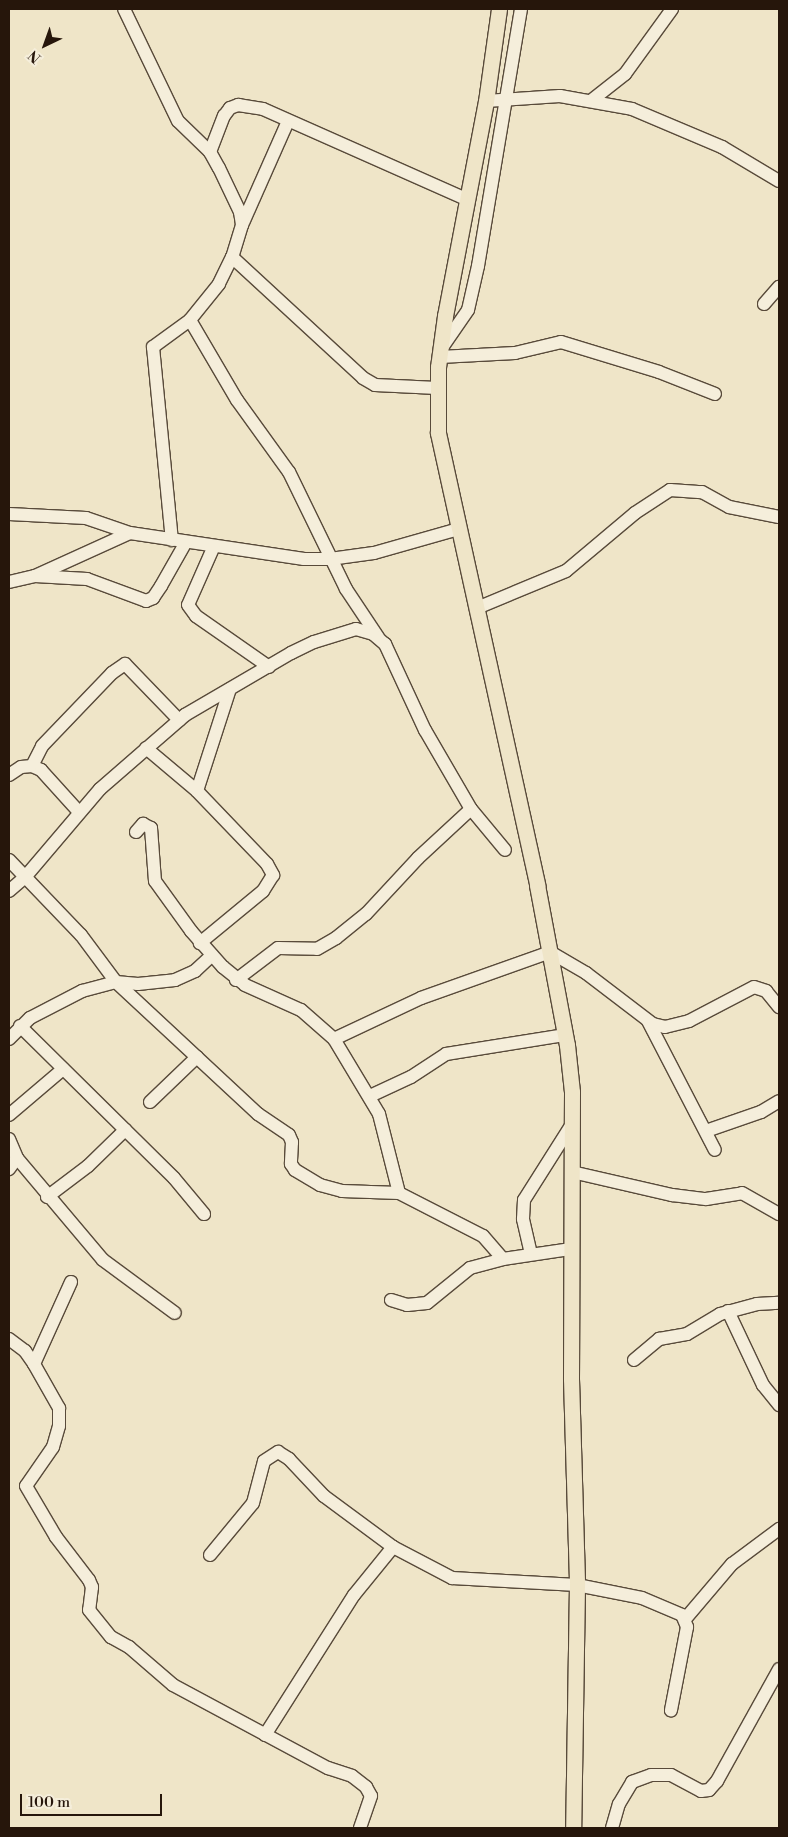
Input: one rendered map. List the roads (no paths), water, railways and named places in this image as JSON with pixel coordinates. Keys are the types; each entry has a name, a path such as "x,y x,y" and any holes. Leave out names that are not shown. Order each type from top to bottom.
{"main road":[{"path":"499,9 486,101 466,199 440,353 437,388 438,434 550,952 565,1035 573,1124 571,1379 577,1585 574,1828"}],"street":[{"path":"124,9 178,121 210,152 240,212 242,225"},
{"path":"440,353 468,310 508,99 521,9"},
{"path":"592,100 625,74 672,9"},
{"path":"486,101 560,96 592,100 632,109 722,147 779,181"},
{"path":"210,152 224,116 230,108 238,105 263,109 466,199"},
{"path":"172,540 153,350 158,341 190,320 218,284 232,257 242,225 288,121"},
{"path":"232,257 363,378 375,385 437,388"},
{"path":"764,304 779,287"},
{"path":"190,320 237,400 289,472 330,559 380,639 425,730 471,809 505,850"},
{"path":"440,353 514,353 561,342 659,372 715,394"},
{"path":"477,608 566,571 635,513 670,490 702,492 729,506 779,516"},
{"path":"9,514 86,518 130,533 214,546 330,559 374,553 458,529"},
{"path":"9,582 34,576 130,533"},
{"path":"34,576 87,579 146,601 153,598 186,542"},
{"path":"214,546 188,605 196,616 269,668"},
{"path":"9,891 26,876 100,789 179,720 314,642 356,630 380,639"},
{"path":"32,766 42,746 112,673 125,664 179,720"},
{"path":"197,791 225,712 230,689"},
{"path":"146,748 197,791 267,864 273,875 264,891 200,943"},
{"path":"9,775 21,767 32,766 41,770 79,812"},
{"path":"236,980 278,948 317,948 336,938 366,914 418,858 471,809"},
{"path":"136,832 143,824 151,828 155,881 200,943 236,980 301,1010 334,1039 370,1096 384,1127 399,1193"},
{"path":"9,860 81,935 116,982 258,1114 289,1135 292,1142 291,1164 301,1175 320,1185 342,1191 399,1193 483,1236 503,1259"},
{"path":"334,1039 421,998 550,952 586,973 648,1021 665,1027 674,1026 758,987 779,1007"},
{"path":"9,1039 20,1026 55,1002 116,982 138,984 175,980 195,971 212,955"},
{"path":"648,1021 716,1150"},
{"path":"20,1026 174,1178 204,1214"},
{"path":"370,1096 411,1077 446,1054 565,1035"},
{"path":"150,1102 197,1057"},
{"path":"9,1115 63,1069"},
{"path":"706,1132 761,1112 779,1101"},
{"path":"531,1254 523,1219 524,1200 573,1124"},
{"path":"47,1197 88,1166 125,1130"},
{"path":"9,1138 17,1158 47,1197 103,1260 175,1314"},
{"path":"9,1169 17,1158"},
{"path":"572,1172 672,1195 706,1199 742,1193 779,1214"},
{"path":"391,1300 407,1305 427,1303 468,1270 503,1259 571,1249"},
{"path":"34,1364 71,1282"},
{"path":"634,1360 659,1339 687,1334 707,1320 728,1312 779,1303"},
{"path":"728,1312 763,1385 779,1405"},
{"path":"9,1339 25,1351 59,1408 59,1426 52,1447 26,1486 56,1537 89,1580 92,1587 89,1610 111,1637 129,1647 174,1685 265,1735 352,1776 366,1787 371,1796 360,1828"},
{"path":"210,1555 253,1503 264,1461 278,1452 289,1459 324,1496 393,1547 452,1578 577,1585 642,1598 686,1618"},
{"path":"671,1710 687,1627 686,1618 732,1564 779,1529"},
{"path":"265,1735 354,1594 393,1547"},
{"path":"612,1828 619,1804 632,1782 651,1775 670,1775 701,1791 709,1790 779,1669"}]}
